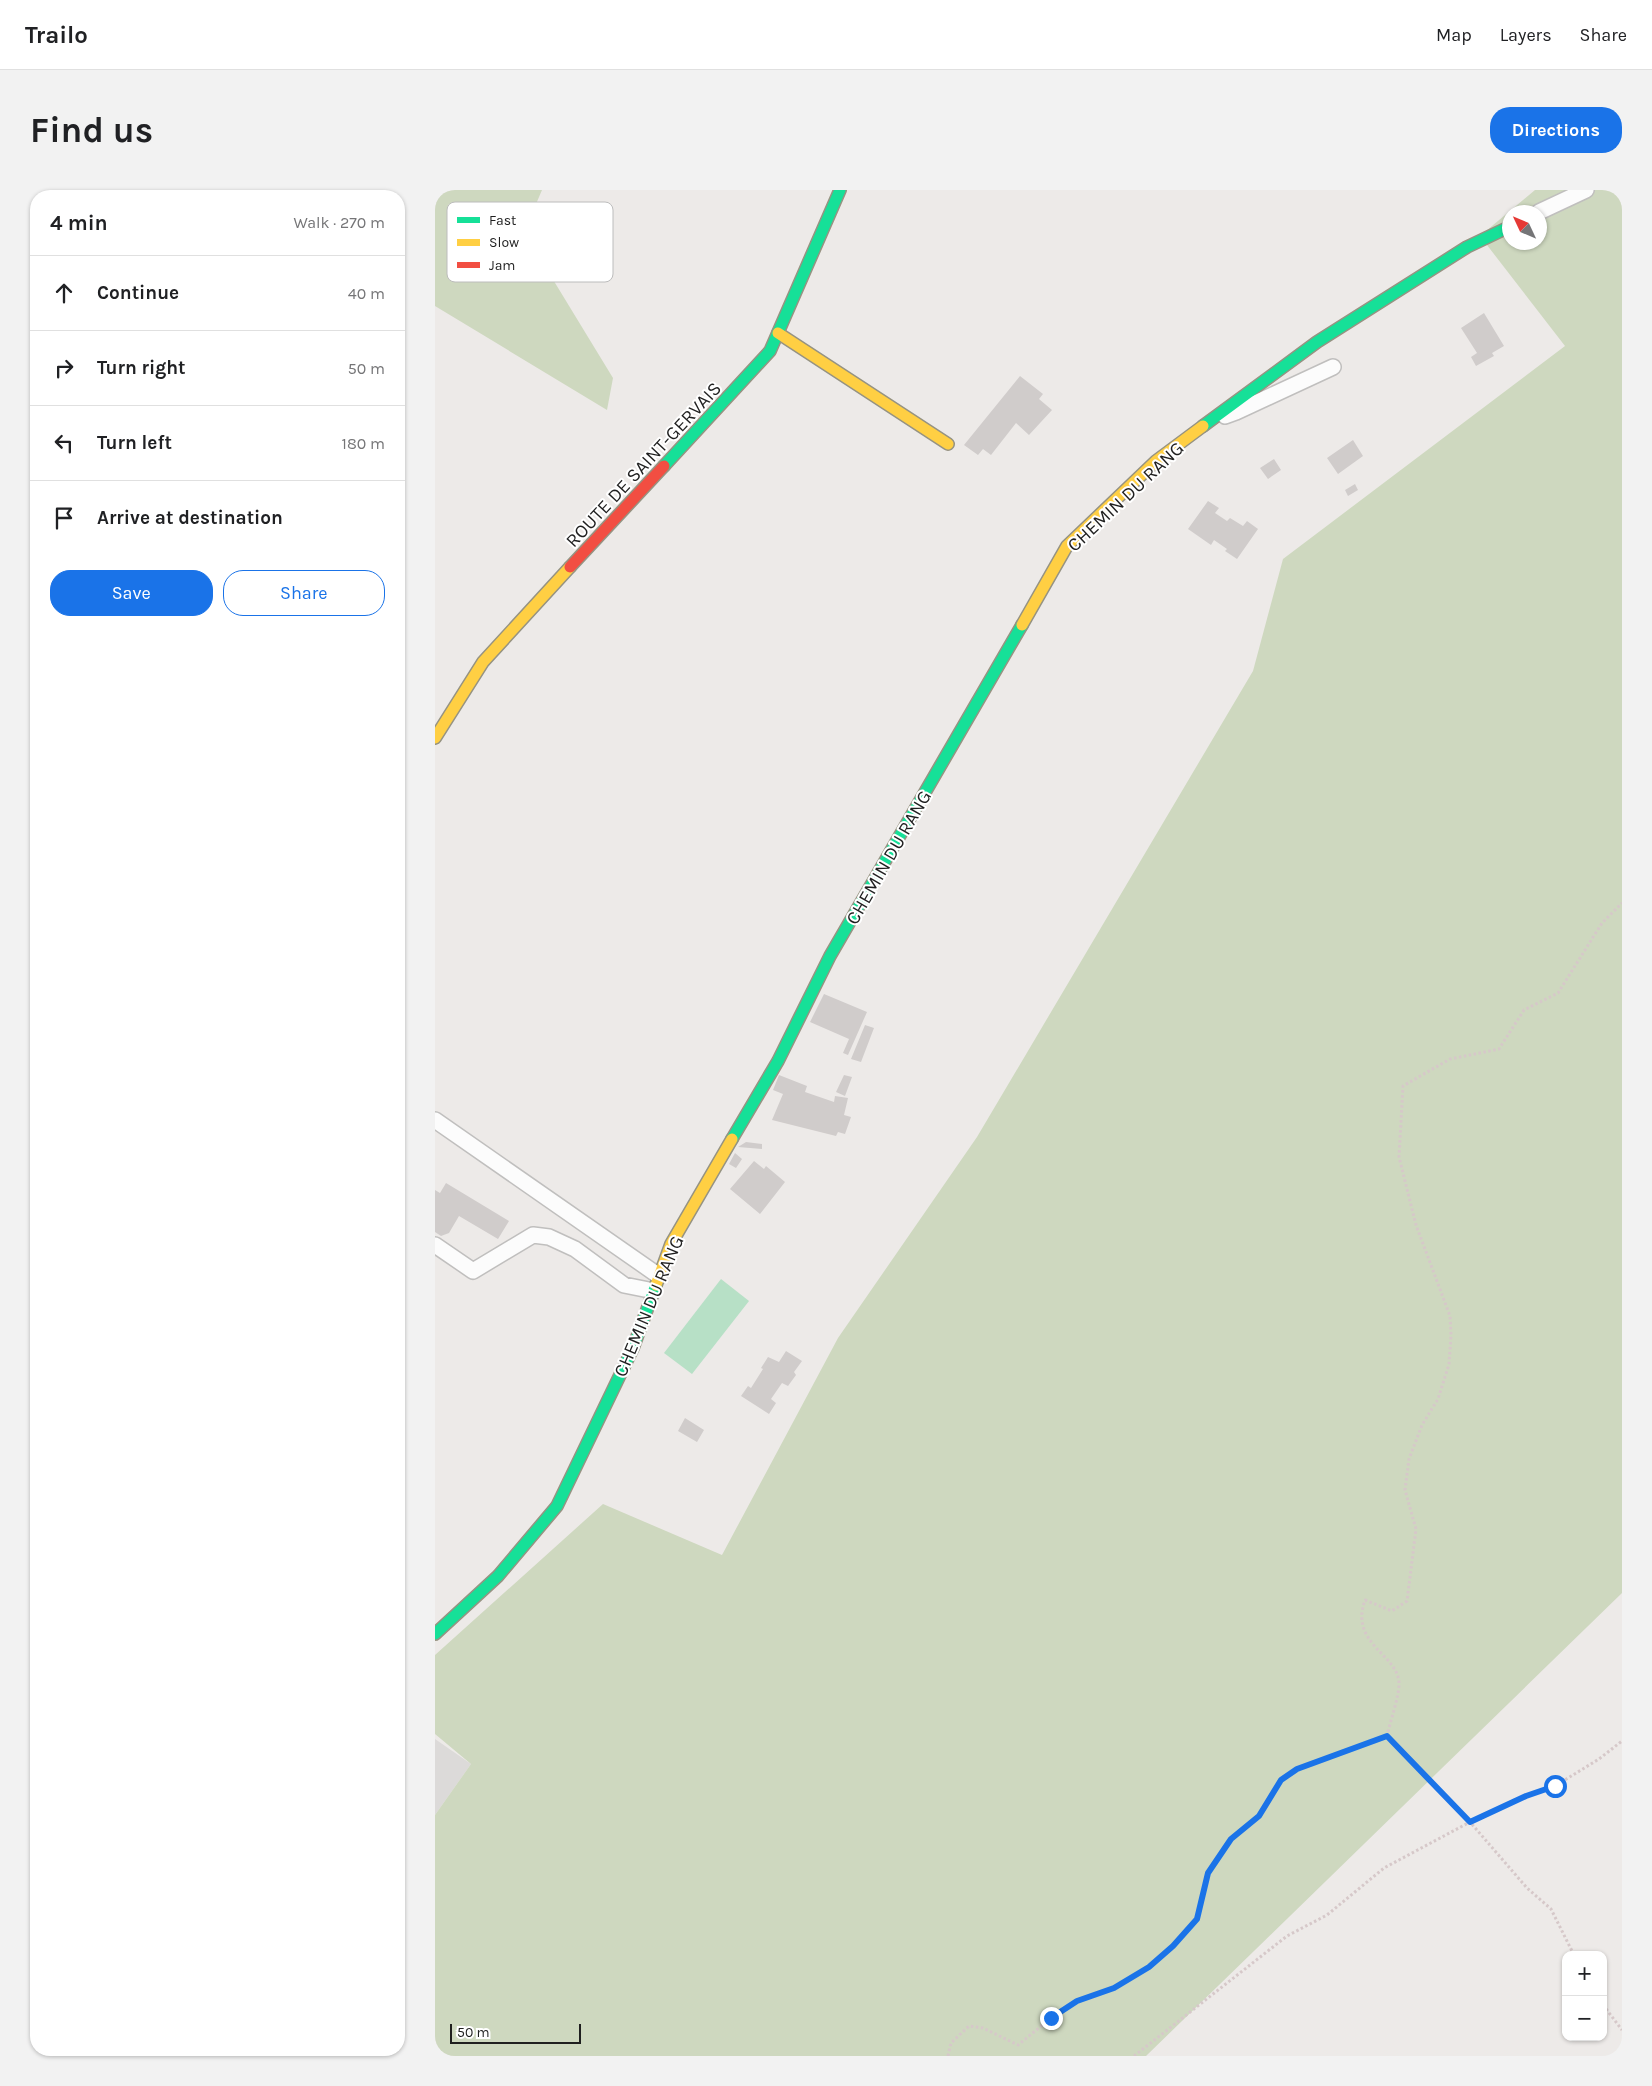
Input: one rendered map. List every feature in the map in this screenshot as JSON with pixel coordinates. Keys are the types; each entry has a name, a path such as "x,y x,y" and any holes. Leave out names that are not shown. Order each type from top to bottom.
{"street":[{"name":"ROUTE DE SAINT-GERVAIS","path":"435,738 483,662 770,351 840,190"},
{"path":"1547,208 1586,190"},
{"name":"CHEMIN DU RANG","path":"435,1634 498,1576 557,1506 633,1348 671,1244 778,1061 831,956 1067,546 1156,461 1317,342 1467,247 1502,230"},
{"path":"778,333 948,444"},
{"path":"1211,420 1236,412 1333,367"},
{"path":"435,1120 657,1284"},
{"path":"435,1245 473,1271 533,1235 549,1237 575,1249 624,1285 657,1284"}],"path":[{"path":"1387,1736 1399,1683 1395,1670 1366,1635 1361,1611 1365,1600 1391,1611 1407,1602 1415,1529 1405,1490 1409,1459 1422,1425 1438,1399 1449,1364 1451,1335 1450,1316 1415,1225 1399,1157 1403,1086 1450,1059 1499,1049 1524,1010 1558,993 1602,923 1622,903"},
{"path":"1387,1736 1470,1822 1527,1888 1551,1910 1572,1951"},
{"path":"948,2056 951,2043 969,2026 983,2028 1018,2045 1051,2018 1077,2001 1114,1988 1149,1967 1173,1946 1197,1919 1208,1873 1231,1839 1259,1816 1281,1780 1297,1769 1387,1736"},
{"path":"1134,2056 1287,1936 1327,1915 1384,1868 1470,1822 1526,1796 1555,1786 1599,1759 1622,1741"},
{"path":"1607,2010 1622,2030"}],"shaded area":[{"path":"435,1739 471,1764 435,1815"}],"green space":[{"path":"435,190 542,190 537,202 447,202 447,282 554,282 613,378 607,410 435,306"},
{"path":"1535,190 1622,190 1622,1593 1146,2056 435,2056 435,1815 471,1764 435,1734 435,1655 603,1504 722,1555 838,1338 977,1137 1253,671 1283,559 1565,346 1480,236 1502,218 1502,250 1547,250 1547,205 1517,205"},
{"path":"721,1279 749,1301 692,1374 664,1353"}],"building":[{"path":"1484,313 1504,346 1492,353 1494,356 1476,366 1471,357 1477,353 1461,328"},
{"path":"1020,376 1043,394 1039,399 1052,410 1029,435 1016,423 991,455 983,449 978,455 964,445"},
{"path":"1353,440 1363,456 1338,474 1327,458"},
{"path":"1274,459 1281,470 1268,479 1260,468"},
{"path":"1355,484 1358,490 1348,496 1345,490"},
{"path":"1208,501 1219,508 1215,513 1227,521 1230,518 1243,526 1247,521 1258,529 1237,559 1214,540 1211,545 1188,529"},
{"path":"824,994 867,1012 848,1055 843,1053 849,1039 810,1022"},
{"path":"865,1025 874,1028 861,1062 851,1059"},
{"path":"779,1075 807,1086 805,1092 834,1102 835,1096 848,1098 844,1115 851,1117 845,1134 838,1132 836,1136 772,1120 783,1094 773,1090"},
{"path":"844,1075 852,1077 845,1096 836,1092"},
{"path":"746,1142 762,1144 762,1149 738,1147"},
{"path":"735,1153 742,1159 736,1168 729,1164"},
{"path":"754,1161 764,1169 766,1166 785,1182 760,1214 730,1189"},
{"path":"446,1183 509,1221 498,1239 459,1216 449,1233 441,1236 435,1232 435,1190 440,1193"},
{"path":"786,1351 802,1361 794,1372 796,1375 788,1386 782,1383 771,1399 776,1403 769,1414 741,1396 748,1386 751,1388 768,1357 779,1362"},
{"path":"685,1418 704,1430 697,1442 678,1431"}],"traffic: fast":[{"path":"664,466 770,351 840,190"},
{"path":"1203,426 1317,342 1467,247 1502,230"},
{"path":"732,1139 778,1061 830,956 1022,625"},
{"path":"435,1634 498,1576 557,1506 633,1348 656,1285"}],"traffic: slow":[{"path":"778,333 948,444"},
{"path":"1022,625 1067,546 1156,461 1203,426"},
{"path":"435,738 483,662 570,567"},
{"path":"656,1285 671,1244 732,1139"}],"traffic: jam":[{"path":"570,567 664,466"}],"route":[{"path":"1051,2018 1077,2001 1114,1988 1149,1967 1173,1946 1197,1919 1208,1873 1231,1839 1259,1816 1281,1780 1297,1769 1387,1736 1470,1822 1526,1796 1555,1786"}]}
